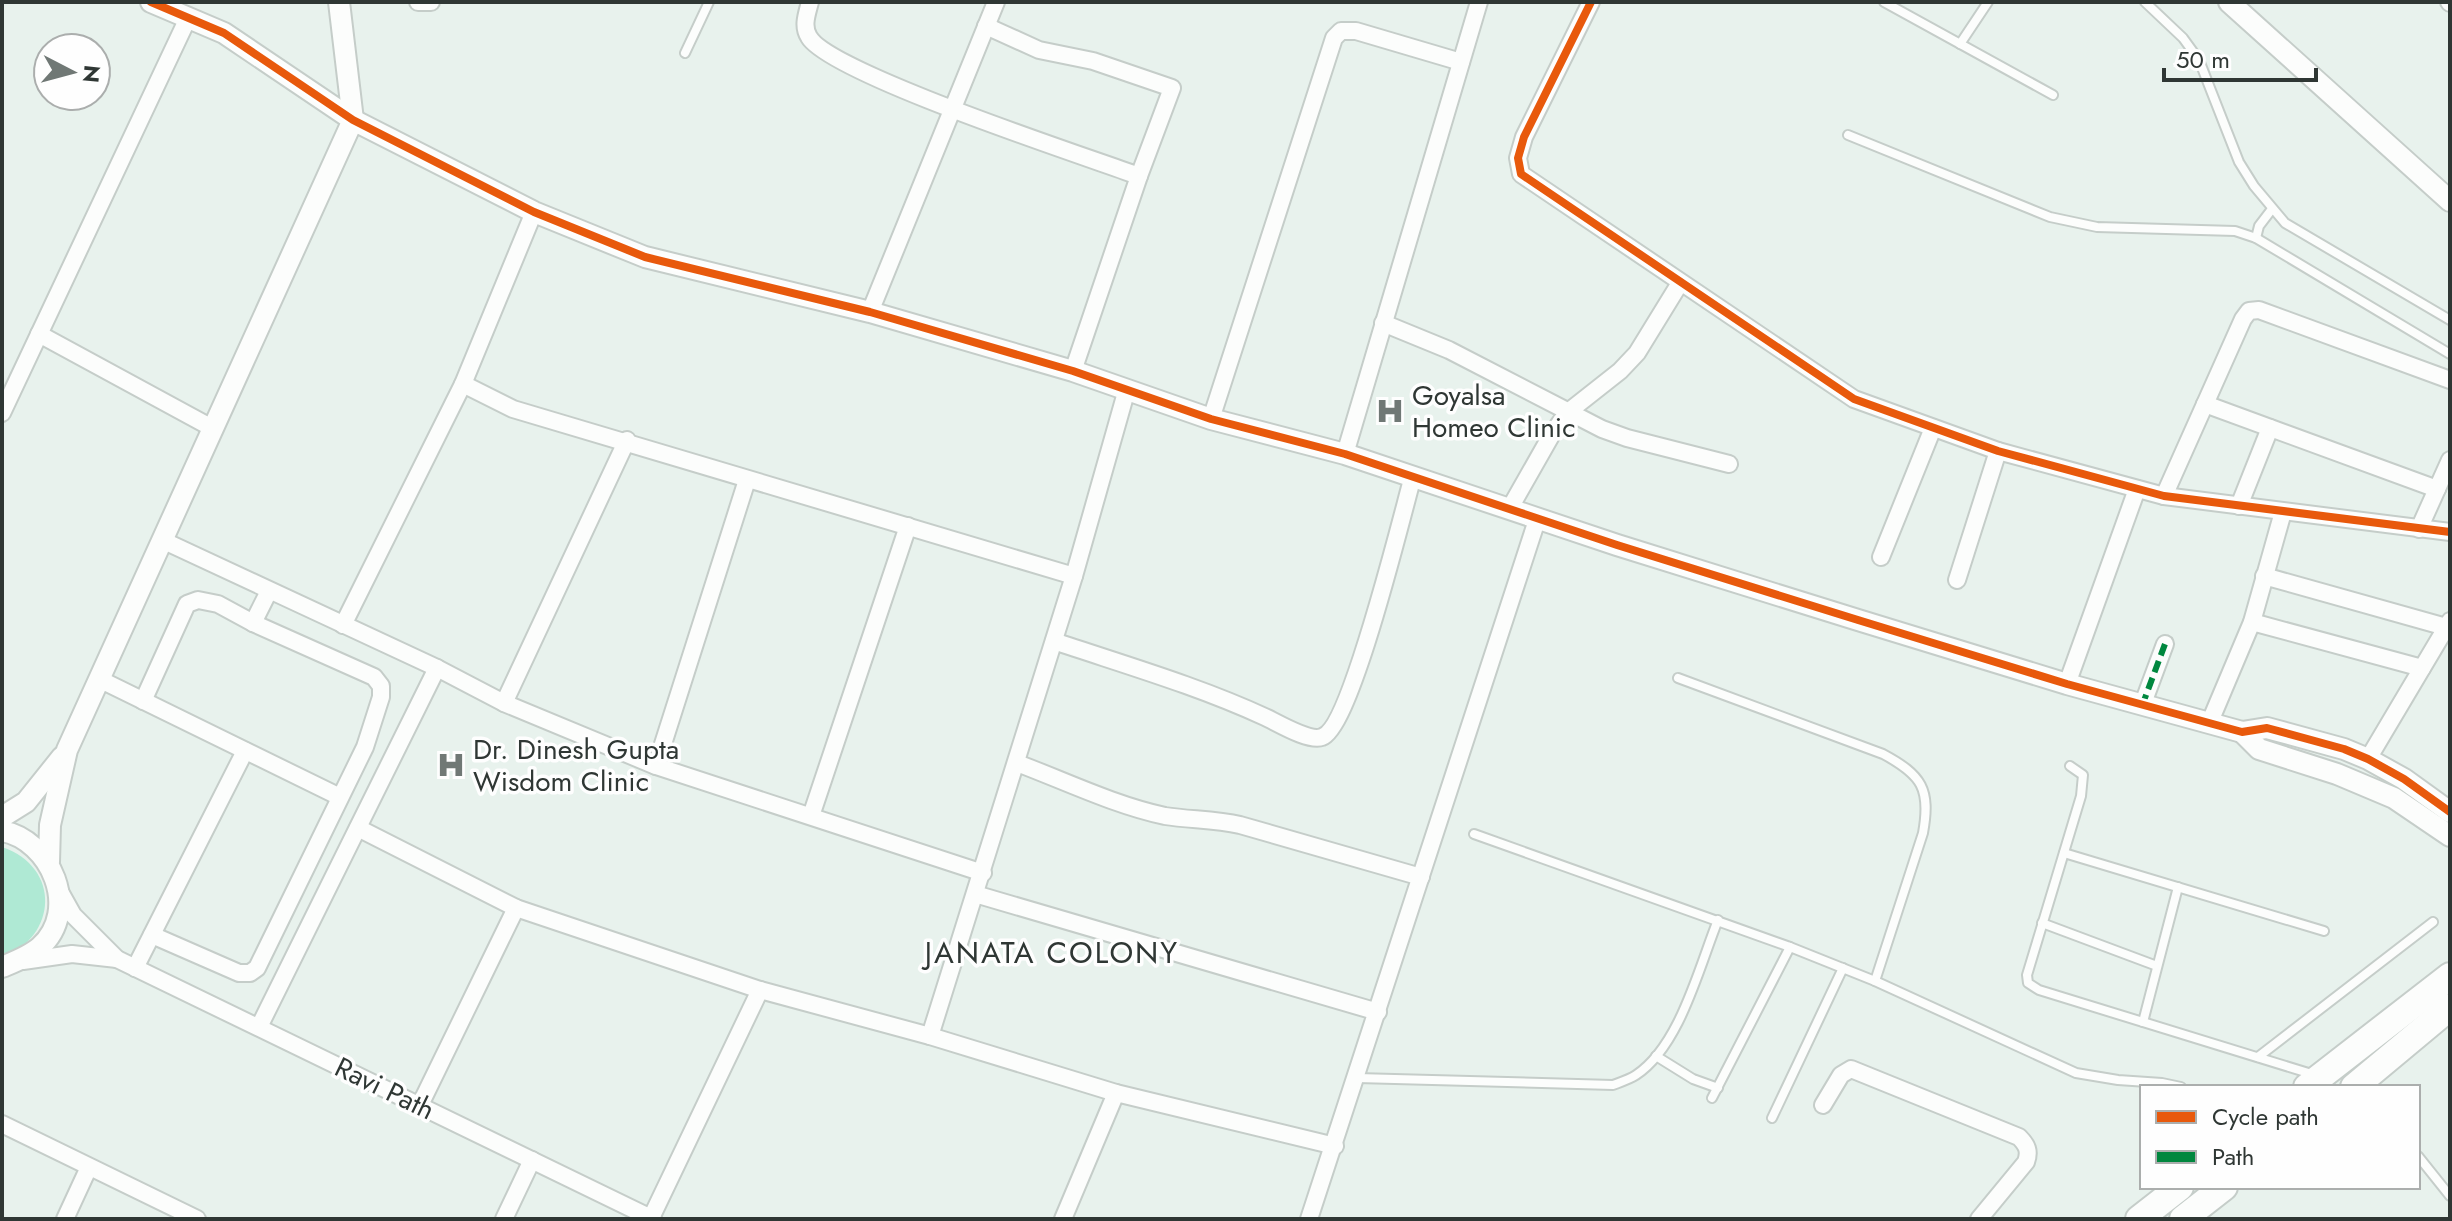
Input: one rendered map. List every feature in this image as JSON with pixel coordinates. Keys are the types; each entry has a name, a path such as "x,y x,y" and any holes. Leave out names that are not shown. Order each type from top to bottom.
{"highway":[{"path":"2314,1082 2450,976"},
{"path":"2360,1085 2450,1007"},
{"path":"2139,1219 2177,1189"},
{"path":"2183,1219 2221,1189"}],"street":[{"path":"151,2 224,33 353,120 534,212 645,257 870,312 1073,371 1211,419 1345,454 1617,545 2142,706 2242,732 2267,728 2344,749 2404,779 2450,812"},
{"path":"2,817 26,802 67,750 353,120 339,2"},
{"path":"418,2 431,2"},
{"path":"810,2 805,23 808,36 833,57 951,108 1139,176"},
{"path":"870,312 996,2"},
{"path":"1345,454 1479,2"},
{"path":"1591,2 1524,137 1518,158 1521,174 1854,399 1998,451 2164,496 2450,532"},
{"path":"2229,2 2450,201"},
{"path":"2,413 188,18"},
{"path":"986,26 1039,50 1093,61 1172,88 1073,371"},
{"path":"1211,419 1334,38 1341,31 1356,31 1461,62"},
{"path":"343,625 463,384 534,212"},
{"path":"1510,508 1568,412 1620,371 1637,353 1680,283"},
{"path":"2164,496 2249,311 2259,310 2450,380"},
{"path":"1383,323 1449,350 1568,412 1627,438 1729,464"},
{"path":"39,334 214,429"},
{"path":"463,384 513,409 627,440 747,480 1074,576"},
{"path":"930,1036 1074,576 1127,389"},
{"path":"2205,404 2437,489"},
{"path":"1881,557 1933,428"},
{"path":"2239,506 2270,428"},
{"path":"504,703 627,440"},
{"path":"1957,580 1998,451"},
{"path":"2419,529 2450,460"},
{"path":"1054,641 1222,697 1306,735 1323,737 1332,730 1352,690 1413,476"},
{"path":"656,766 747,480"},
{"path":"2067,684 2137,489"},
{"path":"2209,724 2252,622 2283,512"},
{"path":"1309,1219 1538,517"},
{"path":"811,816 908,526"},
{"path":"162,540 437,668 504,703 656,766 983,873"},
{"path":"2264,576 2448,624 2368,759"},
{"path":"253,623 269,591"},
{"path":"143,701 187,604 198,600 218,604 374,677 381,686 381,697 365,747 257,968 250,973 239,973 152,935"},
{"path":"2252,622 2422,668"},
{"path":"2142,706 2165,644"},
{"path":"259,1027 437,668"},
{"path":"101,680 340,797"},
{"path":"2242,732 2259,749 2337,774 2394,798 2450,836"},
{"path":"365,747 392,760"},
{"path":"2337,774 2344,749"},
{"path":"67,750 50,825 49,862 58,888 73,915 117,959"},
{"path":"135,968 245,751"},
{"path":"1017,763 1134,808 1240,825 1421,877"},
{"path":"358,828 516,908 760,990 930,1036 1116,1093 1335,1146"},
{"path":"2,831 28,841 49,862"},
{"path":"8,965 41,946 58,912 58,888"},
{"path":"975,894 1378,1012"},
{"path":"420,1105 516,908"},
{"path":"280,919 306,931"},
{"path":"8,965 72,954 117,959"},
{"name":"Ravi Path","path":"117,959 652,1219"},
{"path":"652,1219 760,990"},
{"path":"1823,1105 1841,1075 1851,1069 2019,1137 2027,1145 2029,1155 2026,1162 1979,1219"},
{"path":"1063,1219 1116,1093"},
{"path":"2,1124 197,1219"},
{"path":"504,1219 532,1160"},
{"path":"65,1219 89,1167"}],"lane":[{"path":"685,53 709,2"},
{"path":"1884,2 2053,95"},
{"path":"1960,44 1988,2"},
{"path":"2145,2 2183,38 2199,60 2239,162 2285,223 2450,320"},
{"path":"1848,135 2050,217 2097,227 2235,231 2256,238 2450,354"},
{"path":"2256,238 2259,226 2272,209"},
{"path":"1678,678 1883,754 1906,767 1919,781 1927,810 1923,833 1875,981"},
{"path":"2070,766 2083,775 2083,785 2027,975 2028,983 2039,990 2258,1057 2314,1082"},
{"path":"1474,834 1718,920 1843,968 2076,1073 2166,1085"},
{"path":"2064,853 2324,931"},
{"path":"2143,1022 2178,887"},
{"path":"1357,1078 1613,1085 1635,1076 1656,1056 1671,1035 1718,920"},
{"path":"2258,1057 2433,922"},
{"path":"2042,923 2157,966"},
{"path":"1712,1098 1790,947"},
{"path":"1772,1118 1843,968"},
{"path":"1656,1056 1693,1079 1718,1088"},
{"path":"2420,1158 2450,1196"}],"green space":[{"path":"2,847 21,857 35,870 43,885 45,902 34,934 20,948 2,958"}],"marked path":[{"path":"2142,706 2165,644"}],"cycle path":[{"path":"151,2 224,33 353,120 534,212 645,257 870,312 1073,371 1211,419 1345,454 1617,545 2067,684 2242,732 2267,728 2344,749 2404,779 2450,812"},
{"path":"1591,2 1524,137 1518,158 1521,174 1854,399 1998,451 2164,496 2450,532"}],"place":[{"name":"Goyalsa Homeo Clinic","path":"1390,411"},
{"name":"Dr. Dinesh Gupta Wisdom Clinic","path":"451,765"}],"district":[{"name":"JANATA COLONY","path":"1052,953"}]}
